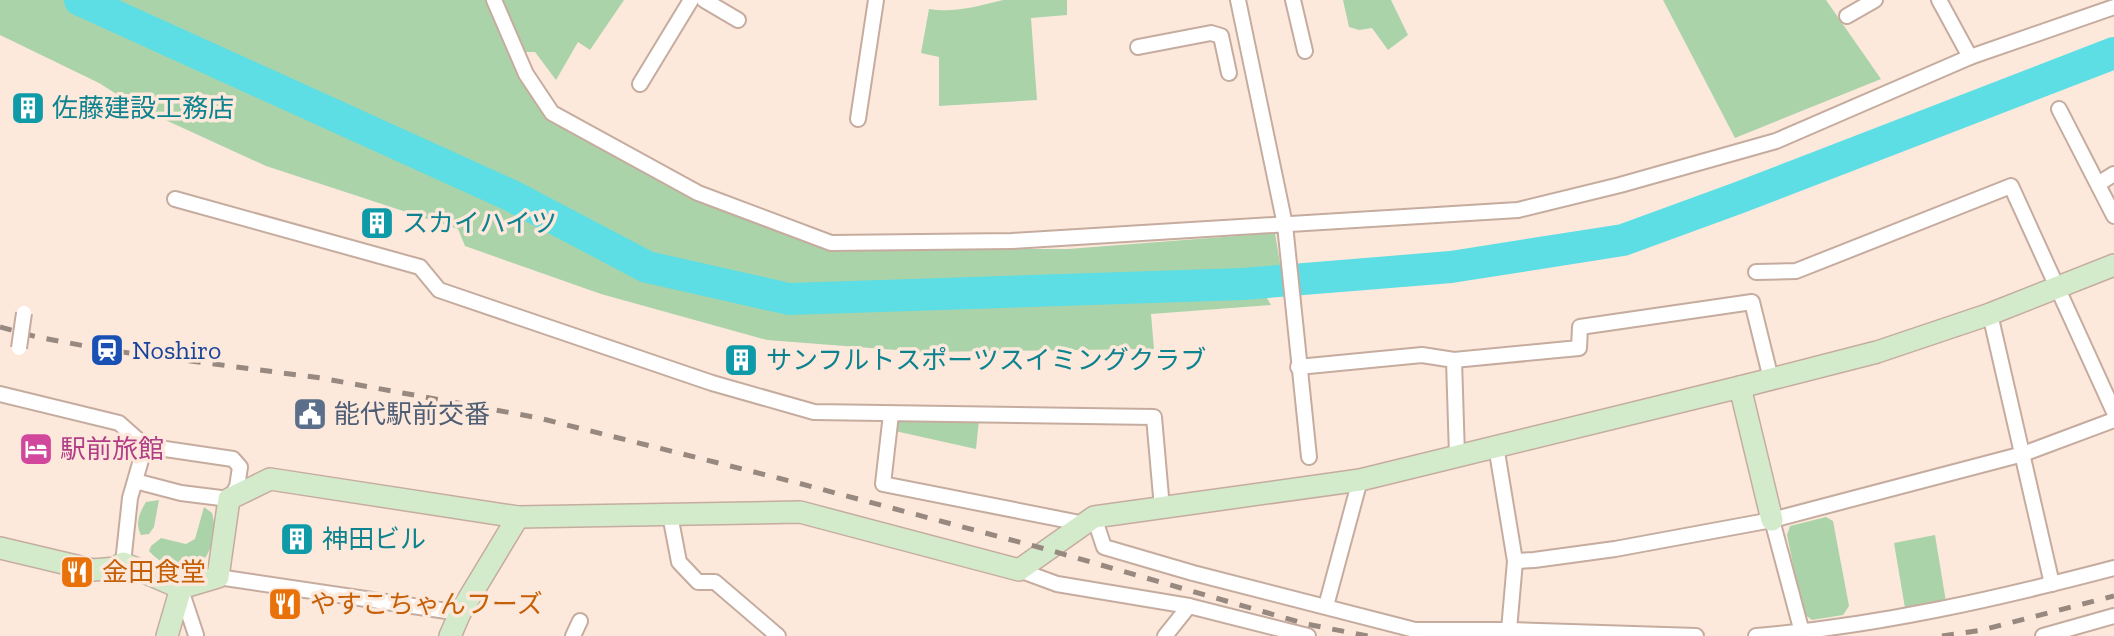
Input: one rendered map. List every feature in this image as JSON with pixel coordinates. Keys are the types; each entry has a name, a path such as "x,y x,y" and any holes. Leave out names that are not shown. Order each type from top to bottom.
{"street":[{"path":"494,0 526,74 552,113 698,192 831,243 1012,241 1285,232 1518,210 1620,185 1776,141 1970,57 2114,7"},
{"path":"640,84 691,0"},
{"path":"704,0 738,20"},
{"path":"858,119 876,0"},
{"path":"1238,0 1285,232 1309,457"},
{"path":"1293,0 1304,51"},
{"path":"1847,16 1875,0"},
{"path":"1939,0 1970,57"},
{"path":"1138,47 1211,33 1222,36 1229,74"},
{"path":"2059,109 2114,216"},
{"path":"2098,184 2114,174"},
{"path":"1756,272 1796,271 2011,186 2114,412"},
{"path":"175,199 420,267 439,290 712,383 814,412 1154,417 1162,508"},
{"path":"891,414 883,484 1090,521 1360,480 1740,387 1877,352 1990,314 2114,265"},
{"path":"1298,367 1422,355 1454,360 1579,348 1580,327 1752,302 1771,379"},
{"path":"19,348 24,313"},
{"path":"1990,314 2052,584"},
{"path":"1454,360 1457,456"},
{"path":"1740,387 1803,634"},
{"path":"0,394 119,424 145,446 233,459 240,467 237,488 229,499 218,577"},
{"path":"1515,561 1615,549 1772,520 2024,454 2114,420"},
{"path":"0,548 93,570 116,568 123,563 130,498 145,446"},
{"path":"1496,446 1515,561 1509,630"},
{"path":"135,481 181,493 229,499 270,479 518,517 800,512 1019,569 1057,584 1189,606 1308,636"},
{"path":"1326,606 1360,480"},
{"path":"670,515 679,562 698,582 715,582 778,636"},
{"path":"450,636 460,613 518,517"},
{"path":"1019,569 1090,521"},
{"path":"1090,521 1104,547 1415,630 1696,636"},
{"path":"123,563 181,588 218,577 460,613"},
{"path":"1756,636 1803,634 1947,609 2114,568"},
{"path":"181,588 196,635"},
{"path":"167,636 181,588"},
{"path":"1165,636 1189,606"},
{"path":"2043,636 2114,616"},
{"path":"573,636 580,621"}],"green space":[{"path":"0,0 624,0 590,50 578,42 556,80 535,52 511,52 541,110 582,139 701,202 835,249 1068,249 1275,233 1282,276 1255,277 1271,305 1151,314 1154,349 922,352 767,340 601,294 465,246 458,229 266,166 137,107 99,83 0,35"},
{"path":"1003,0 1067,0 1067,15 1031,18 1037,100 939,106 939,57 921,53 929,9 976,7"},
{"path":"1343,0 1391,0 1408,35 1388,50 1372,28 1359,30 1349,27"},
{"path":"1663,0 1826,0 1881,79 1735,138"},
{"path":"898,418 979,420 976,449 895,431"},
{"path":"159,500 154,527 149,534 141,535 138,523 146,502"},
{"path":"204,507 212,513 214,535 210,549 199,568 172,566 160,561 149,551 161,538 186,544 195,539"},
{"path":"1826,517 1833,521 1849,606 1843,615 1812,620 1803,613 1787,535 1790,526"},
{"path":"1935,535 1946,602 1905,608 1894,543"}],"waterway":[{"path":"80,0 512,196 647,267 789,299 1243,284 1451,267 1623,240 2114,53"}],"railway":[{"path":"0,327 107,350 321,378 539,418 1049,550 1306,624 1368,636"},
{"path":"1942,636 1982,630 2114,596"}],"place":[{"name":"佐藤建設工務店","path":"28,108"},
{"name":"スカイハイツ","path":"377,223"},
{"name":"Noshiro","path":"107,350"},
{"name":"サンフルトスポーツスイミングクラブ","path":"741,360"},
{"name":"能代駅前交番","path":"310,414"},
{"name":"駅前旅館","path":"36,449"},
{"name":"神田ビル","path":"297,539"},
{"name":"金田食堂","path":"77,572"},
{"name":"やすこちゃんフーズ","path":"285,604"}]}
